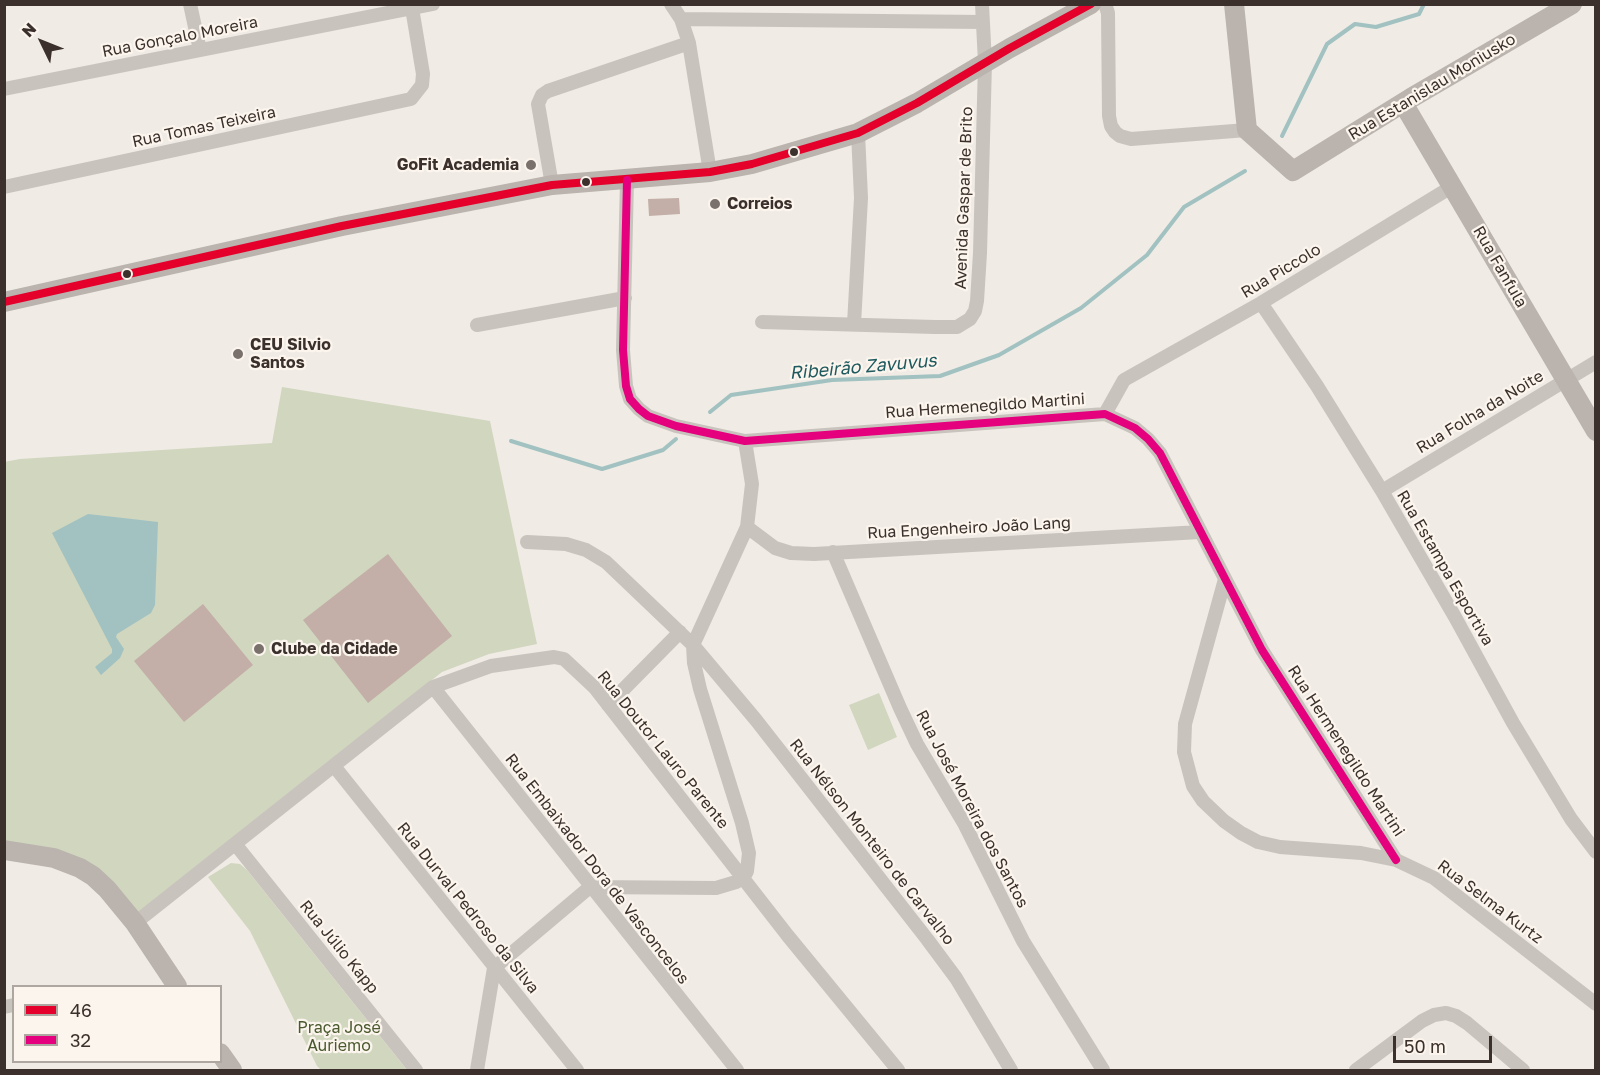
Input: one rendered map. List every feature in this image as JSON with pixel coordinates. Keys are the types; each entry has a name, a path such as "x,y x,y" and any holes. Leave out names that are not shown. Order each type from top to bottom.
{"street":[{"path":"190,4 200,50"},
{"name":"Rua Gonçalo Moreira","path":"4,89 433,4"},
{"path":"671,4 681,19 689,43 710,172"},
{"name":"Avenida Gaspar de Brito","path":"854,324 957,327 970,319 975,311 981,253 984,63 982,4"},
{"path":"4,302 342,226 552,185 710,172 752,164 858,133 917,103 1091,4"},
{"path":"1105,4 1108,13 1109,116 1115,132 1131,139 1246,130 1234,4"},
{"name":"Rua Estanislau Moniusko","path":"1246,130 1293,171 1403,103 1572,4"},
{"name":"Rua Tomas Teixeira","path":"4,187 411,99 422,85 423,74 406,8"},
{"path":"681,19 983,22"},
{"path":"552,185 538,104 542,95 689,43"},
{"name":"Rua Fanfula","path":"1403,103 1596,431"},
{"path":"762,322 854,324 861,198 858,133"},
{"name":"Rua Hermenegildo Martini","path":"627,180 623,351 626,386 634,404 648,416 676,426 745,441 1105,414 1135,428 1160,453 1262,650 1396,860"},
{"name":"Rua Piccolo","path":"1105,414 1124,380 1261,303 1453,186"},
{"path":"477,325 625,298"},
{"name":"Rua Estampa Esportiva","path":"1261,303 1311,376 1382,491 1513,723 1571,819 1596,852"},
{"name":"Rua Folha da Noite","path":"1382,491 1596,362"},
{"path":"477,1071 494,968 590,887 700,890 727,886 744,877 749,863 749,853 700,689 694,663 693,645 747,527 752,484 745,441"},
{"name":"Rua Engenheiro João Lang","path":"747,527 776,548 791,553 1200,532"},
{"name":"Rua Nélson Monteiro de Carvalho","path":"526,542 566,544 586,550 606,562 693,645 756,720 927,939 956,978 1011,1071"},
{"name":"Rua José Moreira dos Santos","path":"833,552 917,744 964,825 1023,942 1103,1071"},
{"name":"Rua Selma Kurtz","path":"1225,579 1185,724 1184,752 1193,786 1203,801 1241,834 1258,842 1280,847 1361,853 1396,860 1434,878 1596,1004"},
{"path":"608,705 680,632"},
{"name":"Rua Doutor Lauro Parente","path":"135,924 433,687 491,666 544,656 554,657 564,659 578,670 608,705 788,936 898,1071"},
{"name":"Rua Embaixador Dora de Vasconcelos","path":"433,687 737,1071"},
{"name":"Rua Durval Pedroso da Silva","path":"334,766 577,1071"},
{"name":"Rua Júlio Kapp","path":"236,845 416,1071"},
{"path":"4,850 54,858 80,868 93,876 107,889 135,924 176,985"},
{"path":"1356,1071 1422,1021 1434,1015 1446,1013 1467,1023 1524,1071"},
{"path":"222,1056 232,1071"}],"green space":[{"name":"Clube da Cidade","path":"282,387 490,421 537,644 489,654 442,672 140,914 91,870 5,855 4,462 20,459 272,443"},
{"path":"879,693 897,737 868,750 849,705"},
{"name":"Praça José Auriemo","path":"231,863 240,864 247,870 407,1070 321,1070 317,1066 250,931 208,877"}],"water":[{"path":"88,514 158,522 155,605 151,613 117,634 116,637 124,649 120,658 101,675 95,667 112,653 112,649 52,533"}],"building":[{"path":"679,198 680,214 649,216 648,199"},
{"path":"388,554 452,636 368,703 303,620"},
{"path":"203,604 253,665 184,722 134,661"}],"waterway":[{"name":"Ribeirão Zavuvus","path":"1282,136 1327,44 1355,24 1376,27 1419,14 1424,4"},
{"name":"Ribeirão Zavuvus","path":"710,412 731,395 832,380 940,376 999,355 1081,308 1147,255 1184,207 1245,171"},
{"name":"Ribeirão Zavuvus","path":"511,441 602,469 663,450 676,439"}],"transit line":[{"name":"46","path":"4,302 342,226 552,185 710,172 752,164 858,133 917,103 1010,48 1091,4"},
{"name":"32","path":"627,180 623,350 626,386 630,399 639,409 648,416 676,426 745,441 1105,414 1135,428 1160,453 1262,650 1396,860"}],"place":[{"name":"GoFit Academia","path":"531,165"},
{"name":"Correios","path":"715,204"},
{"name":"CEU Silvio Santos","path":"238,354"},
{"name":"Clube da Cidade","path":"259,649"}]}
